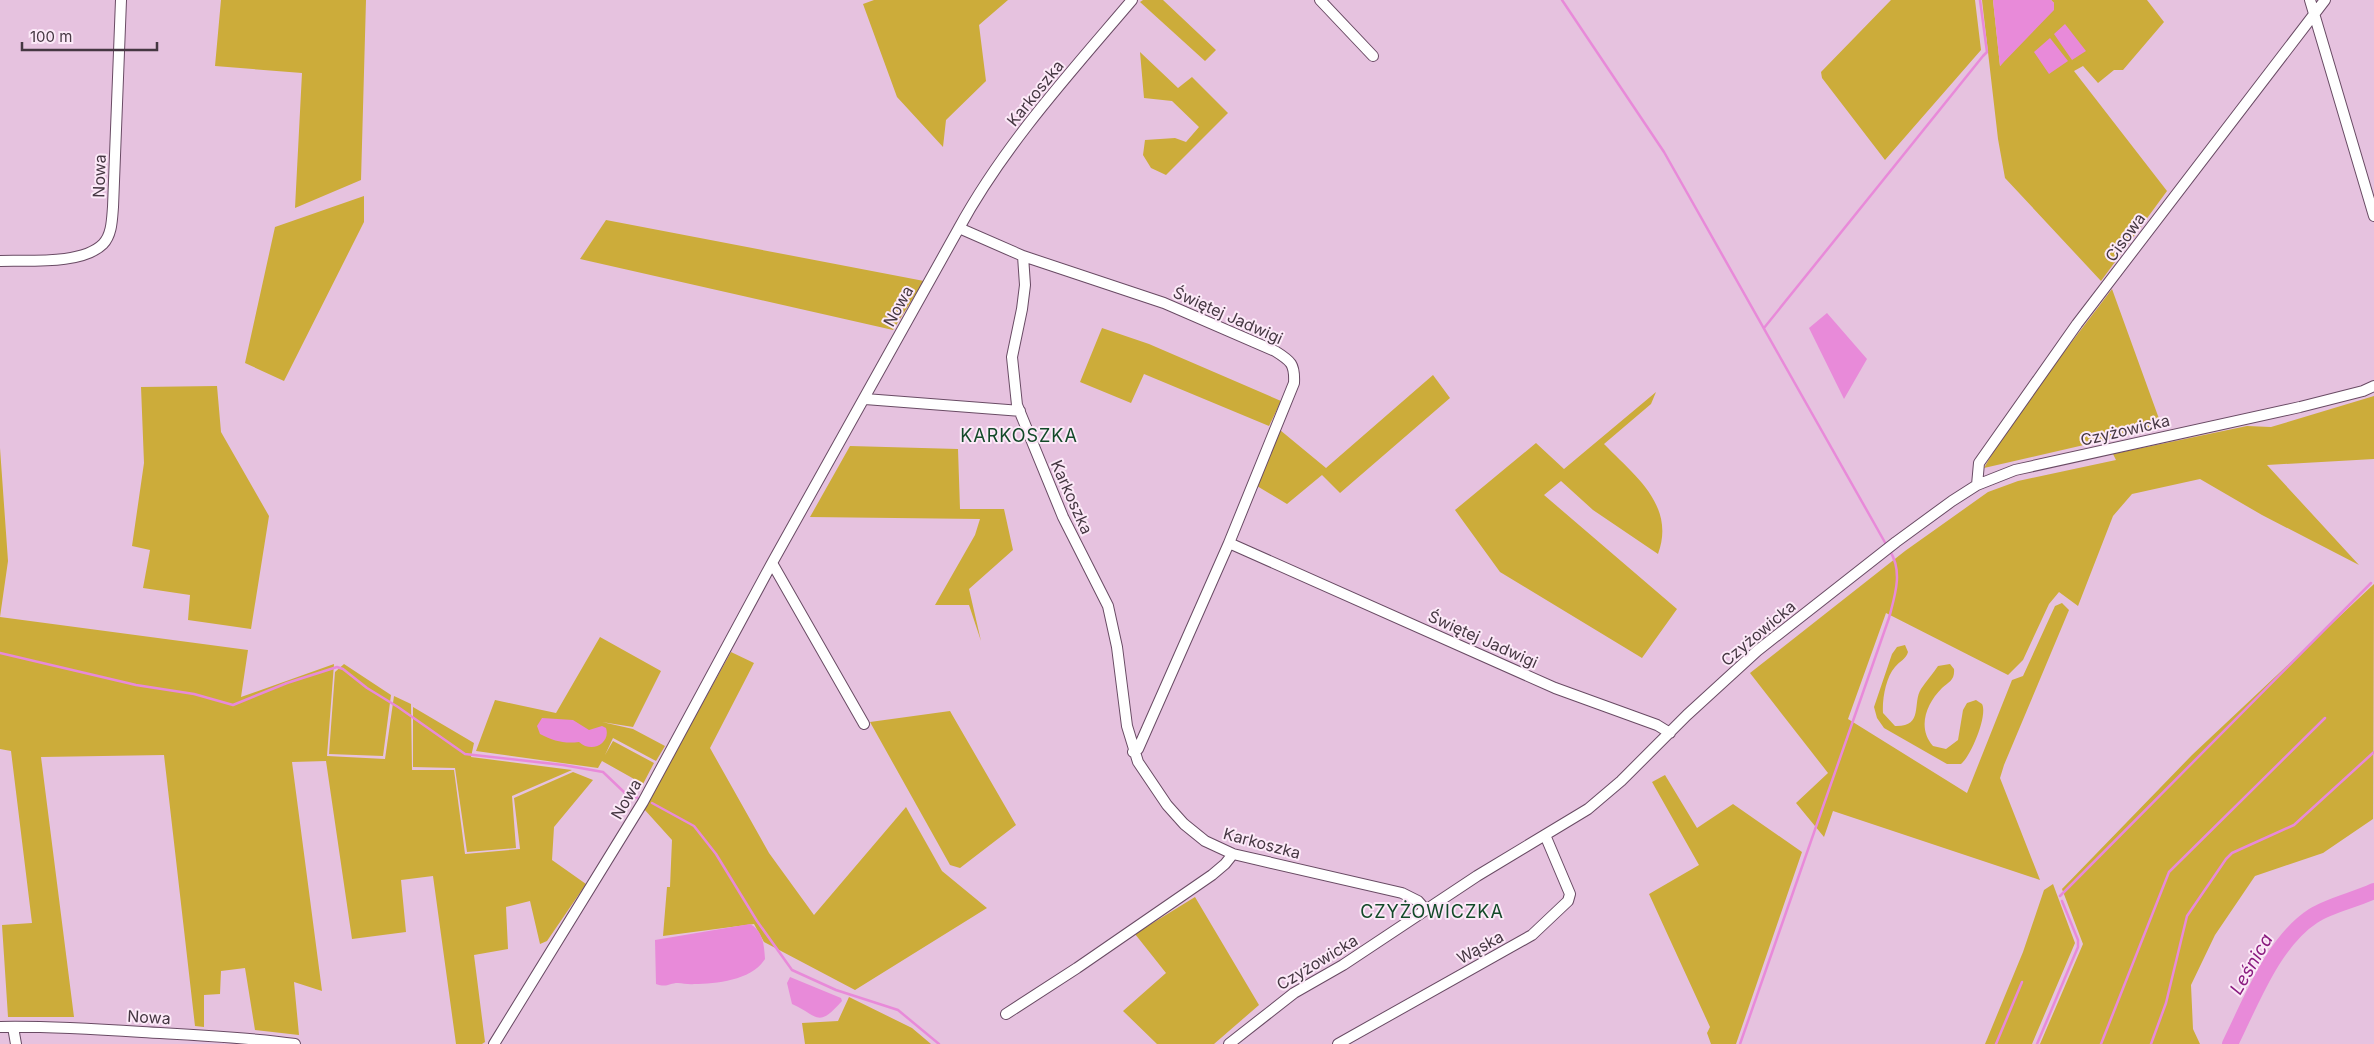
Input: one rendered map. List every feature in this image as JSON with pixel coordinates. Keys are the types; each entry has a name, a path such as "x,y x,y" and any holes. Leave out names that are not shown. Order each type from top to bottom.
{"street":[{"name":"Nowa","path":"0,261 81,257 104,243 111,228 121,0"},
{"name":"Karkoszka","path":"959,228 980,189 1011,146 1132,0"},
{"path":"1320,0 1374,56"},
{"path":"2310,0 2374,216"},
{"name":"Cisowa","path":"1977,485 1979,463 2066,339 2326,0"},
{"name":"Nowa","path":"494,1044 643,802 772,563 865,400 959,228"},
{"path":"959,228 1023,256"},
{"name":"Karkoszka","path":"1023,256 1024,293 1012,357 1013,382 1020,411 1063,517 1108,606 1117,648 1127,726 1133,752 1152,784 1184,824 1205,842 1233,854 1402,893 1418,901 1426,910"},
{"name":"Świętej Jadwigi","path":"1023,256 1164,303 1275,350 1288,359 1294,370 1294,383 1230,543 1138,749 1133,752"},
{"name":"Czyżowicka","path":"1236,1042 1294,992 1343,965 1477,876 1588,808 1621,781 1687,715 1757,652 1896,542 1977,485 2015,470 2300,407 2374,386"},
{"path":"865,400 1020,411"},
{"name":"Świętej Jadwigi","path":"1230,543 1555,688 1657,725 1670,733"},
{"path":"772,563 864,724"},
{"name":"Wąska","path":"1338,1044 1532,935 1568,901 1570,894 1545,836"},
{"path":"1006,1014 1077,968 1212,875 1233,854"},
{"name":"Nowa","path":"0,1027 53,1027 255,1038 296,1044"},
{"path":"13,1027 16,1044"}],"shaded area":[{"path":"221,0 366,0 361,180 295,208 302,73 215,66"},
{"path":"874,0 1008,0 979,25 986,81 946,120 943,147 897,97 863,4"},
{"path":"1143,0 1163,0 1216,50 1205,61 1140,2"},
{"path":"1891,0 1975,0 1981,50 1885,160 1822,78 1821,72"},
{"path":"1982,0 1993,0 2000,66 2054,3 2051,0 2147,0 2164,22 2123,70 2114,70 2098,83 2083,66 2074,71 2167,191 2101,281 2005,178 1998,139"},
{"path":"1993,0 2051,0 2054,3 2054,10 2000,66"},
{"path":"2065,24 2086,51 2072,60 2054,34"},
{"path":"2050,38 2068,61 2049,74 2034,52"},
{"path":"1140,52 1178,88 1192,77 1228,113 1166,175 1151,168 1143,155 1145,140 1175,138 1186,142 1199,127 1172,101 1144,98"},
{"path":"364,196 364,222 284,381 245,363 275,227"},
{"path":"606,220 924,281 893,330 580,259"},
{"path":"2112,289 2162,427 1984,468 2010,423"},
{"path":"1827,313 1867,359 1844,399 1809,328"},
{"path":"1102,328 1149,344 1281,401 1269,426 1144,374 1131,403 1080,382"},
{"path":"1433,375 1450,398 1340,493 1322,475 1287,504 1257,486 1280,430 1326,468"},
{"path":"217,386 221,432 269,516 251,629 188,620 190,595 143,588 150,550 132,546 144,463 141,387"},
{"path":"1656,392 1651,404 1604,444 1628,467 1649,492 1657,506 1661,520 1662,536 1658,554 1593,510 1561,481 1544,495 1677,609 1642,658 1500,572 1455,510 1536,443 1564,469"},
{"path":"2374,396 2374,459 2267,465 2359,565 2262,515 2200,479 2132,494 2113,516 2078,606 2059,592 2049,604 2023,660 2008,675 1886,613 1848,719 1967,793 2012,680 2023,676 2055,606 2062,603 2069,610 2000,778 2040,880 1833,811 1824,837 1796,803 1828,773 1750,673 1905,551 1988,492 2018,481 2116,460 2113,454 2247,426 2271,427"},
{"path":"850,446 958,449 960,509 1004,509 1013,550 969,589 981,641 969,605 935,605 975,535 980,519 810,517"},
{"path":"0,448 8,561 0,617"},
{"path":"2374,584 2373,819 2323,853 2255,876 2215,935 2191,985 2193,1029 2200,1044 2040,1044 2083,944 2062,889 2192,755"},
{"path":"0,617 248,650 241,697 334,664 327,756 385,759 394,696 411,704 412,770 454,770 465,854 520,849 514,798 573,772 593,780 554,827 552,860 586,884 547,941 540,944 530,901 506,907 508,949 474,955 485,1042 482,1044 456,1044 433,876 401,880 406,932 352,939 326,761 292,762 322,991 294,982 299,1035 255,1030 245,968 221,971 220,994 204,995 204,1027 195,1026 164,755 41,757 74,1017 8,1017 2,925 32,923 11,751 0,749"},
{"path":"600,637 661,671 633,727 602,722 633,729 665,746 656,761 613,738 605,755 613,741 654,763 643,784 602,761 598,768 476,751 495,700 556,713"},
{"path":"1905,645 1908,652 1892,671 1887,682 1883,701 1883,713 1895,726 1910,723 1914,718 1918,695 1923,686 1938,666 1950,664 1954,669 1954,676 1936,694 1932,701 1925,716 1925,732 1933,746 1946,749 1958,740 1963,710 1967,703 1976,700 1982,704 1983,717 1978,735 1961,764 1947,764 1884,728 1877,718 1874,707 1892,654 1897,647"},
{"path":"731,652 754,663 710,748 769,853 814,915 906,807 942,871 987,908 855,990 764,942 754,924 663,936 667,887 670,887 672,840 644,809"},
{"path":"344,664 391,695 383,756 329,754 335,672"},
{"path":"413,707 474,743 471,757 572,770 512,796 516,848 467,852 455,768 413,767"},
{"path":"950,711 1016,825 960,868 950,865 870,722"},
{"path":"542,718 573,720 589,730 602,726 606,728 606,738 595,747 589,747 579,742 569,743 555,740 540,734 537,726"},
{"path":"1665,775 1697,828 1733,804 1802,852 1736,1044 1711,1044 1707,1033 1710,1027 1649,894 1699,865 1652,782"},
{"path":"2053,884 2075,943 2032,1044 1985,1044 2023,952 2044,890"},
{"path":"1195,897 1259,1005 1214,1044 1157,1044 1123,1011 1166,973 1135,934"},
{"path":"750,924 760,934 765,959 752,972 723,982 678,983 663,986 656,984 655,940"},
{"path":"790,977 841,998 842,1001 827,1015 818,1018 813,1016 792,1004 787,983"},
{"path":"849,997 912,1028 931,1044 805,1044 802,1023 838,1021"}],"waterway":[{"path":"1562,0 1664,152 1887,546"},
{"path":"1764,328 1987,52 1980,0"},
{"path":"1740,1044 1889,618 1897,584 1896,567 1890,551"},
{"path":"2060,896 2371,583"},
{"path":"0,653 136,685 194,694 233,705 287,683 337,667 343,669 367,688 398,707 465,754 563,765 603,772 625,793 638,798"},
{"path":"2101,1044 2169,872 2325,718"},
{"path":"2151,1044 2166,1003 2187,916 2226,859 2232,853 2294,825 2374,752"},
{"path":"652,803 694,826 716,854 757,921 792,970 836,990 898,1010 939,1044"},
{"name":"Leśnica","path":"2230,1044 2264,974 2286,941 2299,927 2320,912 2374,891"},
{"path":"2037,1044 2078,947 2078,940 2062,901"},
{"path":"1996,1044 2022,982"}],"district":[{"name":"KARKOSZKA","path":"1019,435"},
{"name":"CZYŻOWICZKA","path":"1432,911"}]}
